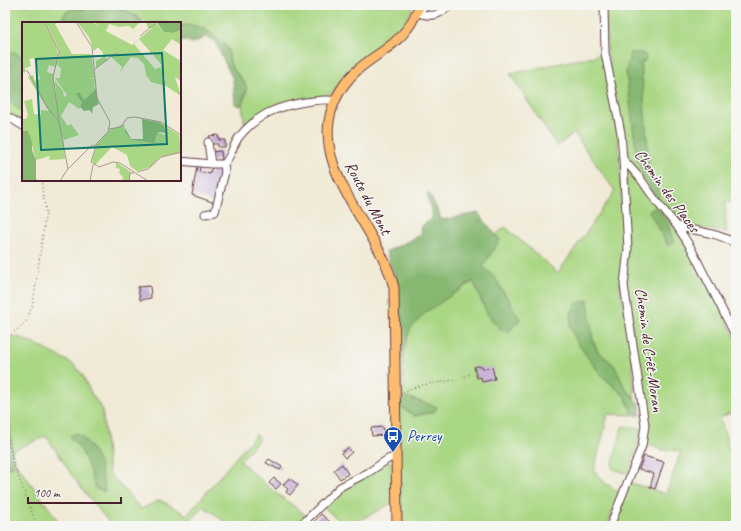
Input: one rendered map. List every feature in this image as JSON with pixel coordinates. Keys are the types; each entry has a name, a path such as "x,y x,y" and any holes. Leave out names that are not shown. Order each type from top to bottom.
{"main road":[{"name":"Route du Mont","path":"397,526 394,288 384,258 342,187 336,173 330,151 329,132 335,101 343,86 352,74 400,38 409,27 418,8"}],"street":[{"path":"427,5 418,8 427,16 435,16 444,11 450,5"},
{"name":"Chemin des Places","path":"604,5 605,53 621,133 623,159 640,178 656,201 677,226 736,337"},
{"path":"205,214 215,212 225,172 224,164 241,135 259,118 276,108 315,100 325,99 335,101"},
{"path":"5,115 22,125"},
{"path":"208,142 211,164"},
{"name":"Chemin de Crêt-Moran","path":"610,526 642,446 645,425 633,345 633,335 625,290 628,249 623,159"},
{"path":"181,162 224,164"},
{"path":"677,226 720,235 736,244"},
{"path":"300,526 340,488 396,456"}],"path":[{"path":"5,340 26,322 33,304 46,212 42,189 43,181"},
{"path":"396,393 426,383 461,379 472,373"},
{"path":"5,426 14,465 37,526"}],"green space":[{"path":"5,5 414,5 398,31 386,42 349,69 328,96 294,102 273,108 254,119 245,127 242,104 247,92 245,83 231,66 228,50 203,28 192,25 181,26 181,22 143,22 129,12 115,6 99,9 76,8 67,12 63,16 61,22 22,22 22,57 16,53 8,52 5,54"},
{"path":"606,5 736,5 736,203 725,202 726,232 681,226 675,221 626,158 607,52"},
{"path":"113,6 131,13 143,22 61,22 63,16 72,8 100,9"},
{"path":"192,25 208,31 225,45 228,50 231,66 247,87 240,106 235,104 233,79 215,42 205,37 193,43 181,39 181,26"},
{"path":"8,52 14,52 22,57 22,110 10,102 7,95 5,87 5,54"},
{"path":"630,53 642,53 646,56 645,61 641,63 650,177 659,190 658,202 645,182 637,157 626,72"},
{"path":"603,54 618,133 625,248 620,286 631,341 635,398 625,388 614,365 598,352 593,341 592,332 571,313 616,388 625,396 633,415 608,414 594,471 606,484 617,490 619,496 607,526 401,526 399,406 415,416 437,407 403,396 404,352 407,335 410,329 415,322 430,308 474,281 483,305 495,278 483,266 499,240 496,235 505,227 558,273 615,191 574,133 557,146 510,74"},
{"path":"5,89 13,104 22,110 22,123 5,113"},
{"path":"626,165 677,230 692,253 736,339 736,411 720,417 736,475 736,526 612,526 628,482 666,494 681,451 662,450 645,442 649,424 636,353 626,282"},
{"path":"429,193 442,220 478,213 500,240 483,266 495,278 520,319 508,333 501,329 490,318 473,281 426,312 410,329 402,359 400,359 398,297 395,276 386,252 421,235 422,226 433,217 427,196"},
{"path":"656,207 667,222 674,243 668,246 649,211"},
{"path":"588,300 593,341 598,352 614,365 625,388 640,405 640,415 633,415 625,396 601,375 578,344 570,327 571,313 576,304"},
{"path":"5,337 21,338 40,346 73,364 82,374 91,393 102,409 109,473 141,509 160,500 187,515 256,434 260,438 240,461 272,490 307,516 298,526 231,526 203,506 185,526 112,526 78,484 46,436 12,451 9,417 5,406"},
{"path":"403,396 437,407 434,412 415,416 399,406"},
{"path":"5,406 9,417 13,467 7,468 5,450"},
{"path":"622,427 640,428 642,432 629,471 626,473 613,469 612,467"},
{"path":"77,433 89,445 97,459 105,491 96,489 83,454 75,442 71,439 71,435"},
{"path":"5,450 7,468 13,467 12,458 62,526 5,526"},
{"path":"390,461 392,464 392,503 349,526 336,526 340,522 323,506 338,491"}],"building":[{"path":"218,135 219,140 225,140 225,147 218,147 218,144 210,144 209,136"},
{"path":"221,151 222,160 212,161 211,152"},
{"path":"197,166 200,167 199,172 210,174 212,166 223,168 215,203 192,195"},
{"path":"150,286 151,298 140,300 138,287"},
{"path":"474,367 483,367 484,369 492,367 495,379 482,382 481,377 477,378"},
{"path":"383,427 384,435 372,436 371,428"},
{"path":"348,448 352,452 345,458 341,453"},
{"path":"644,456 664,462 655,489 650,487 654,474 639,469"},
{"path":"269,459 282,467 280,470 266,463"},
{"path":"342,464 348,474 340,479 334,470"},
{"path":"274,478 281,484 276,489 269,483"},
{"path":"289,478 298,485 290,495 286,492 288,489 283,485"},
{"path":"321,514 330,522 326,526 316,526 313,523"}],"place":[{"name":"Perrey","path":"393,453"}]}
